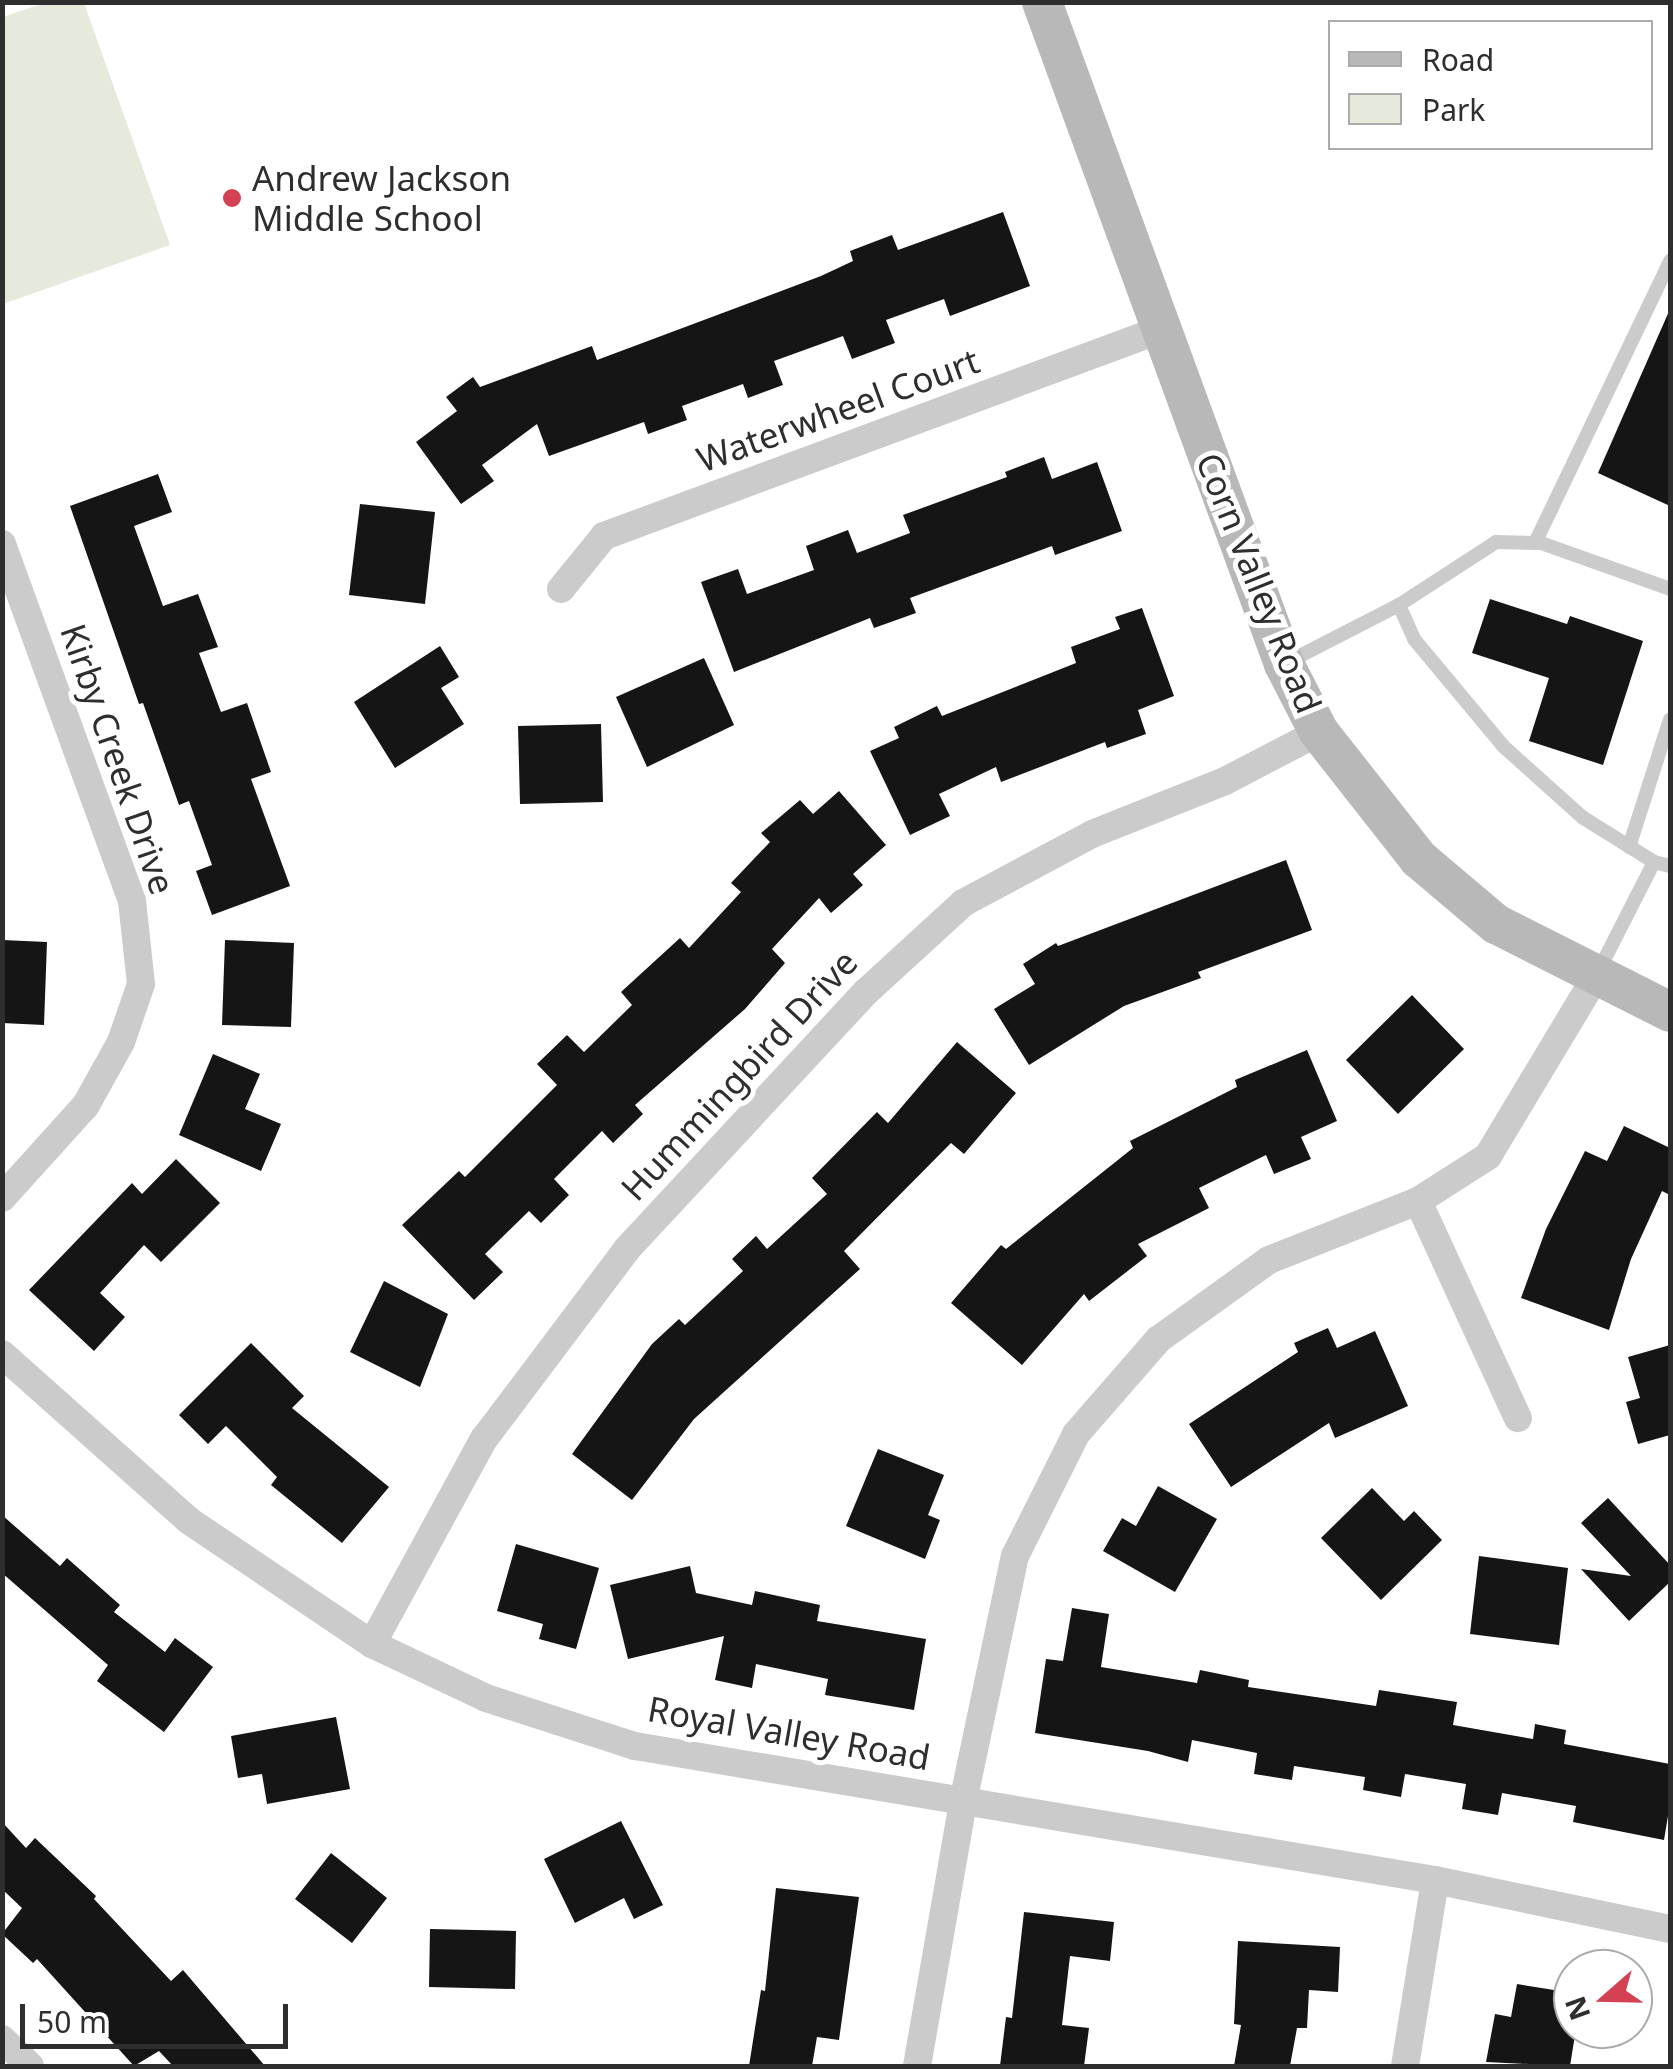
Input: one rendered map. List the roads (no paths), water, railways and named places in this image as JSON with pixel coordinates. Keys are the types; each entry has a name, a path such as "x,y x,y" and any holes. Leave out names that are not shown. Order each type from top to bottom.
{"main road":[{"name":"Corn Valley Road","path":"1042,2 1284,664 1319,732 1419,859 1496,924 1595,978 1670,1012"}],"street":[{"name":"Waterwheel Court","path":"561,589 604,536 1162,329"},
{"name":"Kirby Creek Drive","path":"2,544 132,901 141,984 121,1042 86,1105 2,1198"},
{"name":"Hummingbird Drive","path":"372,1644 484,1440 626,1249 866,992 963,903 1092,834 1225,780 1319,732"},
{"path":"917,2066 963,1802 1015,1556 1076,1434 1159,1339 1268,1260 1418,1201 1488,1156 1595,978"},
{"path":"1418,1201 1518,1418"},
{"name":"Royal Valley Road","path":"2,1354 188,1520 372,1644 486,1698 635,1746 1436,1880 1670,1929"},
{"path":"1404,2066 1436,1880"},
{"path":"2,2040 30,2066"}],"lane":[{"path":"1535,543 1670,262"},
{"path":"1284,664 1399,605 1496,542 1535,543 1670,589"},
{"path":"1399,605 1414,639 1503,746 1582,816 1654,862 1670,866"},
{"path":"1630,847 1670,719"},
{"path":"1595,978 1654,862"}],"place":[{"name":"Andrew Jackson Middle School","path":"232,198"}]}
